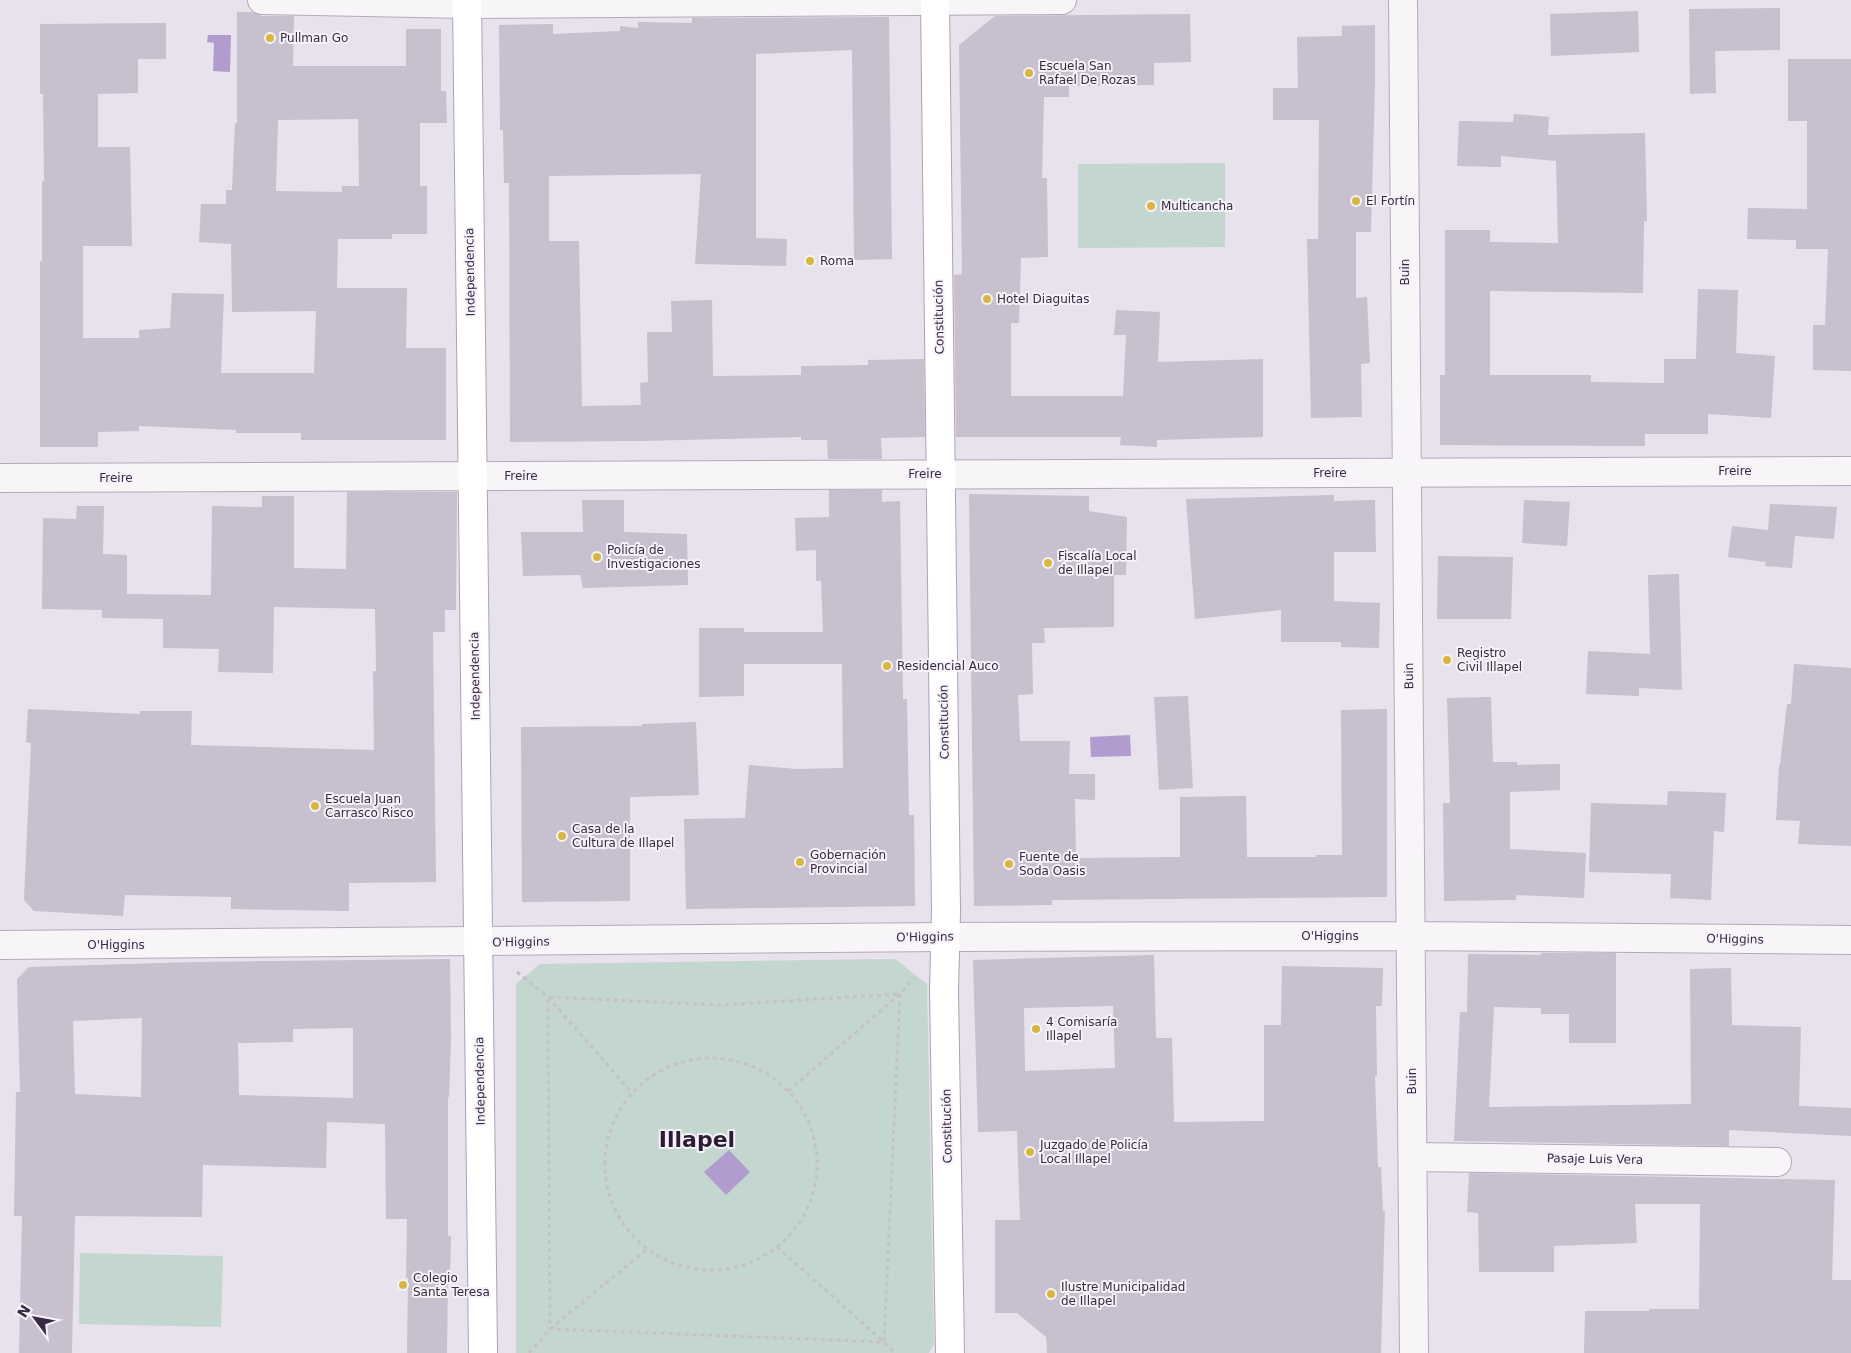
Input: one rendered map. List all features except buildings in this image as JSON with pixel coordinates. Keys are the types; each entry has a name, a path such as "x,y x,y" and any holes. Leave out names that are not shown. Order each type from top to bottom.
{"main road":[{"name":"Constitución","path":"935,0 942,474 946,937 944,991 950,1353"},
{"name":"Independencia","path":"467,2 484,1353"}],"street":[{"path":"262,0 467,2 1062,0"},
{"name":"Buin","path":"1402,0 1414,1353"},
{"name":"Freire","path":"0,478 1851,471"},
{"name":"O'Higgins","path":"0,946 946,937 1411,936 1851,940"},
{"name":"Pasaje Luis Vera","path":"1413,1157 1777,1162"}],"path":[{"path":"478,942 548,997 632,1093"},
{"path":"788,1091 900,994 917,973"},
{"path":"548,997 719,1005 900,994"},
{"path":"884,1342 900,994"},
{"path":"548,997 550,1330"},
{"path":"692,1059 728,1059 760,1070 788,1091 808,1120 816,1154 814,1189 800,1221 777,1247 746,1264 712,1271 677,1266 646,1250 622,1224 608,1192 604,1157 613,1122 632,1093 660,1071 692,1059"},
{"path":"777,1247 894,1353"},
{"path":"529,1353 550,1330 646,1250"},
{"path":"550,1330 884,1342"}],"shaded area":[{"path":"208,35 231,35 230,72 213,71 214,43 207,42"},
{"name":"Multicancha","path":"1225,163 1225,247 1078,248 1078,164"},
{"path":"1130,735 1131,756 1091,757 1090,737"},
{"path":"895,959 927,984 934,1344 929,1353 516,1353 516,984 540,964"},
{"path":"729,1150 750,1172 726,1195 704,1172"},
{"path":"80,1253 223,1256 221,1327 79,1324"}],"place":[{"name":"Pullman Go","path":"270,38"},
{"name":"Escuela San Rafael De Rozas","path":"1029,73"},
{"name":"El Fortín","path":"1356,201"},
{"name":"Multicancha","path":"1151,206"},
{"name":"Roma","path":"810,261"},
{"name":"Hotel Diaguitas","path":"987,299"},
{"name":"Policía de Investigaciones","path":"597,557"},
{"name":"Fiscalía Local de Illapel","path":"1048,563"},
{"name":"Registro Civil Illapel","path":"1447,660"},
{"name":"Residencial Auco","path":"887,666"},
{"name":"Escuela Juan Carrasco Risco","path":"315,806"},
{"name":"Casa de la Cultura de Illapel","path":"562,836"},
{"name":"Gobernación Provincial","path":"800,862"},
{"name":"Fuente de Soda Oasis","path":"1009,864"},
{"name":"4 Comisaría Illapel","path":"1036,1029"},
{"name":"Juzgado de Policía Local Illapel","path":"1030,1152"},
{"name":"Colegio Santa Teresa","path":"403,1285"},
{"name":"Ilustre Municipalidad de Illapel","path":"1051,1294"}],"district":[{"name":"Illapel","path":"697,1139"}]}
